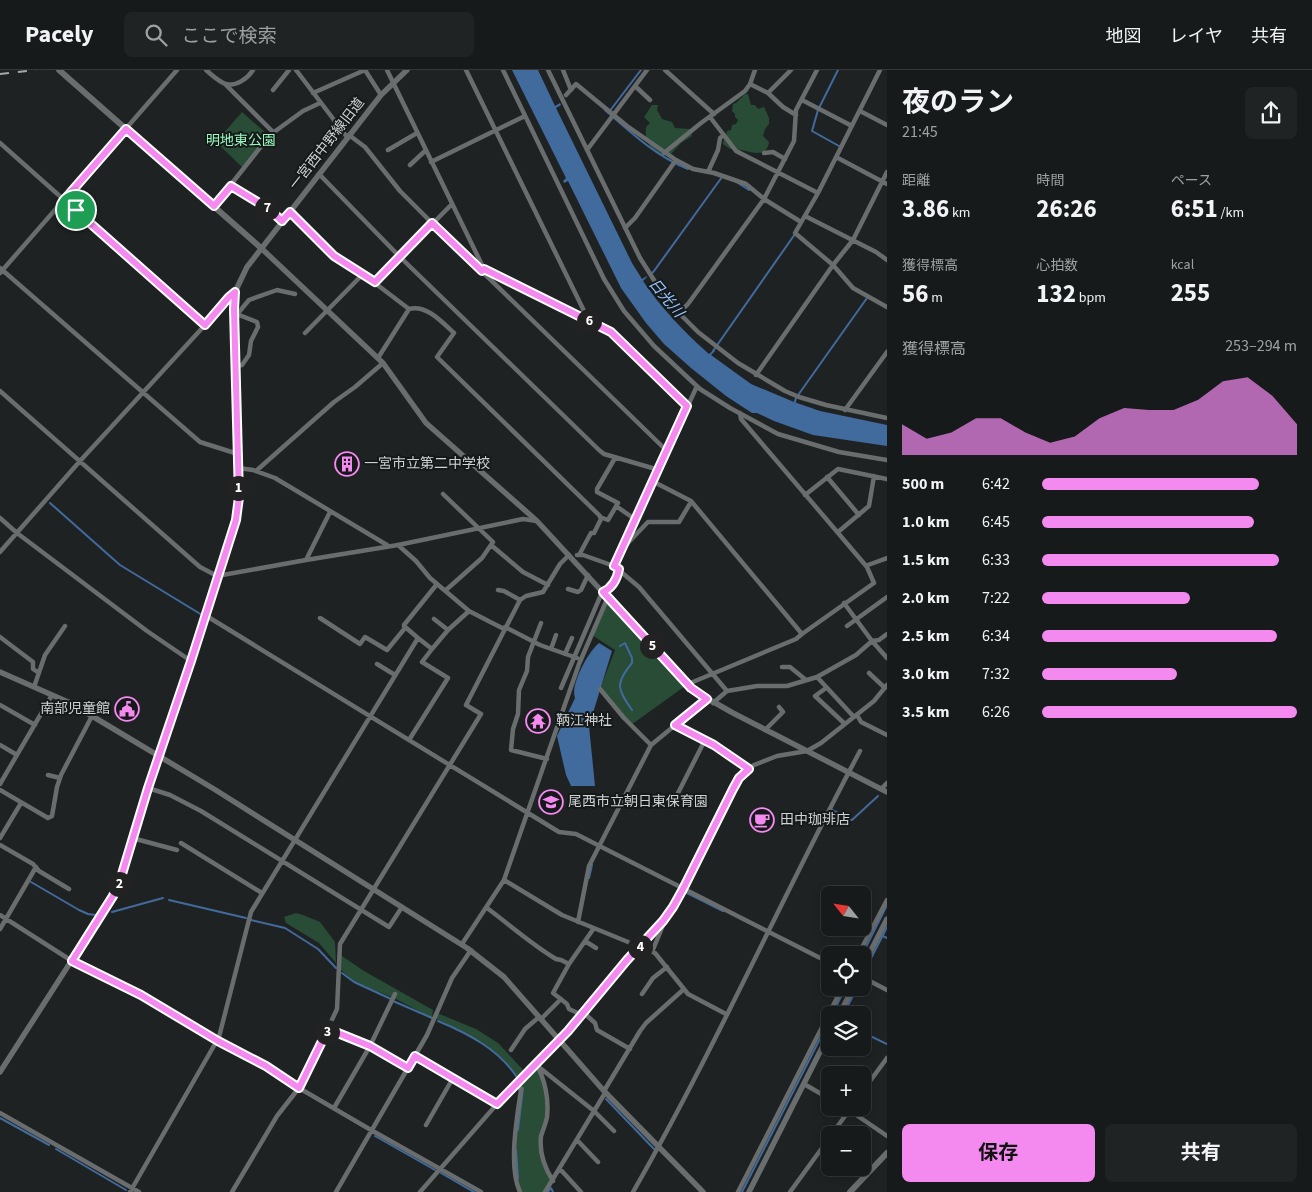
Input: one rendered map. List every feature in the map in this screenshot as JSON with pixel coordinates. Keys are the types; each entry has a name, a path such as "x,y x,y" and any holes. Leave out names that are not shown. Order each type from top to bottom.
{"main road":[{"path":"59,70 261,248"},
{"path":"850,1192 887,1153"}],"street":[{"path":"177,70 1,270 200,442 238,454"},
{"path":"206,70 226,84 273,132"},
{"path":"226,84 241,81 253,70"},
{"path":"273,90 289,70"},
{"path":"296,70 320,103 348,136 365,147 400,191 483,270 667,452"},
{"path":"313,93 365,70 381,95"},
{"path":"387,70 483,270 611,332 687,406"},
{"name":"一宮西中野線旧道","path":"0,1072 119,884 158,756 191,661 236,520 239,497 235,292 247,268 261,248 381,95 407,70"},
{"path":"466,70 585,313 585,319"},
{"path":"502,70 604,279 624,311 654,346 697,386 740,414 778,434 840,452 887,460"},
{"path":"548,70 640,258 659,288 679,313 722,352 756,374 799,397 845,410 887,418"},
{"path":"563,70 571,90"},
{"path":"587,150 647,70"},
{"path":"665,70 712,115 736,150 818,192"},
{"path":"664,153 745,91 750,84 755,70"},
{"path":"768,93 791,70"},
{"path":"679,313 688,304 764,198 794,141 796,115 817,70"},
{"path":"880,70 795,233 833,265 853,288 887,306"},
{"path":"566,96 576,84 664,153 693,169 746,184 801,222"},
{"path":"750,84 768,93 783,107 796,115"},
{"path":"635,86 650,100"},
{"path":"802,100 852,126"},
{"path":"214,206 273,132 303,111 320,103"},
{"path":"860,111 887,125"},
{"path":"432,162 525,116"},
{"path":"388,150 417,133"},
{"path":"708,172 718,150 720,138 724,135"},
{"path":"0,143 205,325"},
{"path":"410,165 426,150"},
{"path":"764,153 773,152 785,159"},
{"path":"836,157 884,182"},
{"path":"625,228 635,218 676,160"},
{"path":"756,374 833,265 853,240 884,182 887,172"},
{"path":"319,174 399,256 598,450 615,458 659,470"},
{"path":"231,186 269,209 282,221"},
{"path":"375,282 452,204"},
{"path":"290,212 334,256 375,282 409,309"},
{"path":"805,216 876,252 887,260"},
{"path":"261,248 383,363 426,423 537,521 588,575 601,594 608,597 688,684 713,703 884,791 887,783"},
{"path":"305,332 363,274"},
{"path":"234,313 239,312 249,300 277,290 295,294"},
{"path":"0,552 80,461 235,292"},
{"path":"378,358 409,309 415,307 429,312 454,332 437,358 600,517 608,520 618,503 598,492 597,489 615,458"},
{"path":"234,313 257,322 258,327 251,341 249,355 242,365 235,366"},
{"path":"845,410 887,352"},
{"path":"256,471 334,402 354,388 383,363"},
{"path":"561,688 601,594 609,589 614,582 616,568 624,547 697,386"},
{"path":"0,391 200,567 217,576 398,545 523,519 537,521"},
{"path":"688,684 796,639 874,583 867,567 741,419 740,414"},
{"path":"238,468 256,471 275,478 387,546"},
{"path":"806,495 838,468 887,479"},
{"path":"838,532 869,506 874,476"},
{"path":"827,477 859,515"},
{"path":"654,482 691,502 802,634"},
{"path":"443,494 493,542 482,558 446,590"},
{"path":"616,506 648,522 680,522 691,502"},
{"path":"306,560 330,512"},
{"path":"579,555 591,533 594,533 601,519 600,517"},
{"path":"0,518 17,533 191,661"},
{"path":"624,547 648,522"},
{"path":"398,545 416,561 430,578 469,612 533,642 581,659"},
{"path":"491,546 523,572 548,585"},
{"path":"232,1192 277,1116 299,1088 328,1029 337,1009 340,944 481,714 466,704 520,600 526,596 543,592 560,564 570,556 583,555 616,568 639,587 727,691"},
{"path":"867,567 887,558"},
{"path":"568,589 578,592 581,590 588,575"},
{"path":"432,649 404,625 438,584"},
{"path":"498,590 504,591 520,600"},
{"path":"462,944 504,880 581,659 608,597"},
{"path":"847,626 887,598"},
{"path":"844,603 887,658"},
{"path":"409,740 448,678 422,662 448,630 469,612"},
{"path":"206,615 559,832 576,834 821,958"},
{"path":"320,618 360,644 365,637 386,650 406,628"},
{"path":"434,619 448,630"},
{"path":"541,623 528,657 527,671 519,690 518,714 513,729 511,750 547,758"},
{"path":"34,687 48,650 65,626"},
{"path":"551,649 556,634"},
{"path":"713,703 727,691 757,686 787,686 817,677 856,655 872,641 879,640 887,634"},
{"path":"0,637 34,662 33,669 39,673"},
{"path":"131,1190 218,1041 251,912 418,638"},
{"path":"565,654 572,638"},
{"path":"377,664 395,675"},
{"path":"782,667 790,667 806,680"},
{"path":"0,672 52,695 92,716 214,789 471,950 504,977 604,1091 703,1192"},
{"path":"652,952 666,917 683,889 739,778 754,765 777,756 807,751 821,743 874,702 886,687 869,673"},
{"path":"817,677 861,722 887,734"},
{"path":"826,688 815,696 845,724"},
{"path":"600,689 624,718 651,745"},
{"path":"0,784 52,695"},
{"path":"578,922 589,866 651,745 707,699"},
{"path":"0,706 34,725"},
{"path":"766,730 783,712 779,707"},
{"path":"0,790 48,818 52,816 60,778 92,716"},
{"path":"675,725 726,752 749,769"},
{"path":"676,797 705,740"},
{"path":"0,745 17,755"},
{"path":"633,1192 658,1148 860,751"},
{"path":"48,775 60,778"},
{"path":"148,788 170,795 201,811 389,927 402,907"},
{"path":"0,838 21,803"},
{"path":"132,838 177,850"},
{"path":"181,843 262,893"},
{"path":"0,845 33,864 69,889"},
{"path":"0,929 36,867"},
{"path":"504,880 562,915 652,952 660,958 688,994 726,1014"},
{"path":"863,946 887,900"},
{"path":"487,908 522,934 530,943 556,959 569,964"},
{"path":"0,915 72,961 141,995 218,1041 266,1066 299,1088 371,1130 481,1192"},
{"path":"420,1192 497,1104 559,1040 666,917"},
{"path":"871,950 887,919"},
{"path":"594,928 569,964 553,993 567,1004 569,1008 595,1023 597,1030 630,1048"},
{"path":"585,941 596,948"},
{"path":"336,1192 428,1035 452,978 471,950"},
{"path":"642,994 654,978 667,968"},
{"path":"871,982 887,990"},
{"path":"545,1192 646,1023 684,989"},
{"path":"334,1108 370,1046 396,994"},
{"path":"738,1192 838,996"},
{"path":"511,1050 525,1029 561,999"},
{"path":"328,1029 370,1046 408,1068"},
{"path":"750,1192 821,1050"},
{"path":"415,1056 497,1104"},
{"path":"871,1080 887,1058"},
{"path":"536,1064 594,1111 614,1131"},
{"path":"536,1064 543,1080 547,1107 547,1119 542,1136 542,1159 553,1181"},
{"path":"426,1124 453,1078"},
{"path":"518,1083 521,1090 514,1143 516,1181 520,1192"},
{"path":"804,1084 821,1094"},
{"path":"0,1113 131,1190 138,1192"},
{"path":"860,1116 887,1136"},
{"path":"577,1140 598,1162"},
{"path":"790,1192 821,1150"},
{"path":"560,1169 581,1192"}],"green space":[{"path":"745,94 748,94 751,105 755,105 758,109 764,107 769,118 769,124 763,136 769,142 763,152 753,153 730,149 723,144 727,131 731,130 732,125 736,124 738,120 732,111 733,104"},
{"path":"652,105 658,105 657,110 662,119 672,122 675,128 690,129 692,136 681,143 670,155 654,150 646,138 646,127 650,123 644,117"},
{"name":"明地東公園","path":"242,112 268,135 243,168 216,142"},
{"path":"608,597 688,684 631,725 600,689 615,650 592,635"},
{"path":"296,913 320,922 335,942 336,963 319,943 286,923 284,917"},
{"path":"339,954 364,971 433,1010 432,1018 394,998 354,982 339,968"},
{"path":"437,1013 476,1029 498,1043 526,1073 536,1064 542,1074 547,1114 541,1148 553,1181 545,1192 520,1192 518,1187 514,1143 521,1090 520,1081 504,1060 492,1050 435,1018"}],"water":[{"path":"512,70 538,70 555,106 560,103 561,105 556,108 632,263 642,279 647,276 643,281 682,329 709,354 714,350 711,355 751,384 820,411 887,425 887,446 813,435 757,413 752,413 726,396 664,344 621,288 568,181 564,183 563,181 566,178"},
{"path":"599,643 612,651 589,726 595,786 571,786 566,775 557,736 575,698 574,692 577,677 590,654"}],"waterway":[{"path":"609,112 641,70"},
{"path":"838,70 818,110 812,131 839,146"},
{"path":"605,110 655,151 688,169"},
{"name":"日光川","path":"651,274 722,177"},
{"path":"738,183 749,190"},
{"path":"713,351 795,234"},
{"path":"794,405 796,398 867,298"},
{"path":"50,503 120,565 202,615"},
{"path":"620,646 625,643 632,658 632,663 623,676 620,686 623,697 632,710"},
{"path":"832,810 852,820 878,796"},
{"path":"589,878 592,865"},
{"path":"31,882 79,910 96,915"},
{"path":"685,892 723,911"},
{"path":"112,912 163,898"},
{"path":"169,900 246,918"},
{"path":"866,946 887,905"},
{"path":"251,920 285,928 318,949 336,968"},
{"path":"871,958 887,927"},
{"path":"883,936 887,938"},
{"path":"342,973 354,982 391,999"},
{"path":"836,1006 841,996"},
{"path":"848,1006 853,996"},
{"path":"393,1001 432,1018"},
{"path":"438,1021 461,1031 493,1051 518,1079"},
{"path":"871,1036 887,1044"},
{"path":"742,1192 821,1037"},
{"path":"518,1130 523,1088"},
{"path":"606,1099 655,1150"},
{"path":"0,1118 49,1145"},
{"path":"375,1136 435,1170"},
{"path":"56,1149 126,1190"},
{"path":"516,1150 518,1178"},
{"path":"441,1173 474,1192"},
{"path":"548,1192 551,1188 553,1192"}],"railway":[{"path":"0,74 36,70"}],"place":[{"name":"一宮市立第二中学校","path":"347,464"},
{"name":"南部児童館","path":"127,709"},
{"name":"鞆江神社","path":"538,721"},
{"name":"尾西市立朝日東保育園","path":"551,802"},
{"name":"田中珈琲店","path":"762,820"}],"route":[{"path":"126,129 214,206 231,186 269,209 282,221 290,212 325,249 375,282 432,223 482,271 484,269 611,332 687,406 654,482 614,566 619,569 618,574 609,589 603,592 691,688 707,699 675,725 726,752 749,769 739,778 683,889 663,921 627,960 568,1031 497,1104 415,1056 408,1068 370,1046 328,1029 299,1088 251,1057 218,1041 141,995 72,961 119,884 148,788 236,520 239,497 235,292 205,325 76,210 64,200 126,129"}]}
